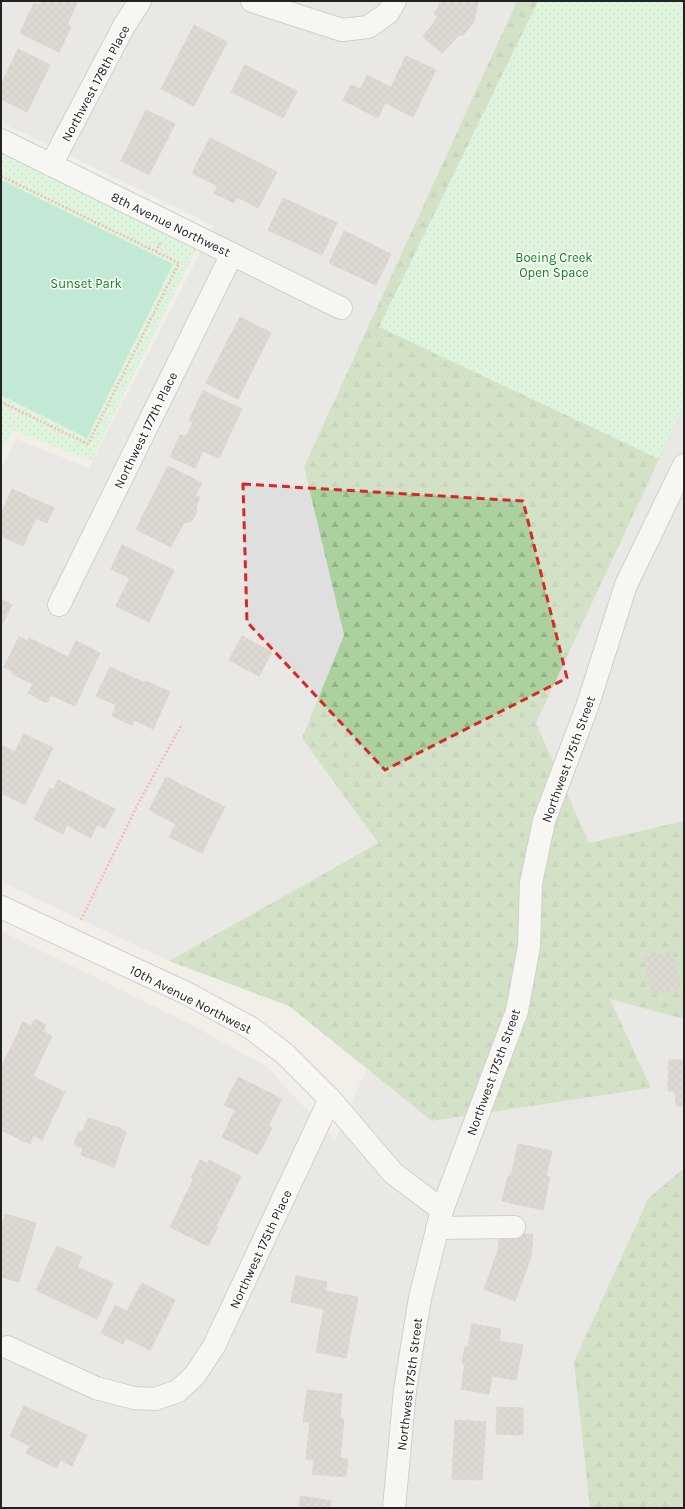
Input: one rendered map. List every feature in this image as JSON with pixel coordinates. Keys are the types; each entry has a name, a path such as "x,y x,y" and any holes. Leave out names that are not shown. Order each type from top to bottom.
{"street":[{"name":"Northwest 178th Place","path":"51,165 124,26 140,1"},
{"path":"252,1 342,30 368,27 388,12 395,1"},
{"name":"8th Avenue Northwest","path":"1,140 341,308"},
{"name":"Northwest 177th Place","path":"59,605 232,254"},
{"name":"Northwest 175th Street","path":"394,1508 408,1375 420,1298 440,1219 517,1011 529,946 531,883 544,821 587,707 626,585 684,465"},
{"name":"10th Avenue Northwest","path":"1,907 186,994 250,1028 285,1054 330,1099 393,1173 440,1219"},
{"name":"Northwest 175th Place","path":"7,1347 96,1388 134,1398 155,1399 178,1391 195,1375 214,1346 330,1099"},
{"path":"440,1219 514,1227"}],"path":[{"path":"1,176 179,263 88,444 1,402"},
{"path":"72,940 139,802 182,724"}],"highlighted area":[{"path":"243,484 523,501 567,678 385,770 247,622"}],"shaded area":[{"path":"1,1 517,1 304,467 344,635 302,738 378,843 169,961 1,882 1,469 16,439 89,468 214,226 1,122"},
{"path":"684,405 684,1508 1,1508 1,931 190,1024 267,1067 335,1140 367,1068 433,1121 651,1088 610,998 589,843 536,723"}],"green space":[{"path":"517,1 684,1 684,406 536,723 589,843 684,821 684,1019 610,999 651,1088 432,1121 289,1006 169,961 378,843 302,738 344,635 304,467"},
{"name":"Boeing Creek Open Space","path":"538,1 684,1 684,406 659,459 379,327"},
{"name":"Sunset Park","path":"1,145 199,244 91,461 13,430 1,454"},
{"name":"Sunset Park","path":"1,180 173,264 87,438 1,395"},
{"path":"684,1168 684,1508 590,1508 574,1362 648,1199"}],"building":[{"path":"41,1 78,1 67,25 71,27 59,52 20,33 34,3 39,5"},
{"path":"440,1 478,1 474,22 462,36 460,34 442,53 423,37 438,17 434,14 439,7"},
{"path":"194,25 227,42 194,106 161,89"},
{"path":"18,49 50,65 27,112 1,99 1,85"},
{"path":"406,56 436,70 413,117 385,103 378,118 343,100 351,85 360,89 367,75 391,87"},
{"path":"245,65 297,91 283,118 231,92"},
{"path":"146,110 175,124 149,175 121,161"},
{"path":"210,138 277,172 258,208 237,197 234,203 214,193 218,186 192,173"},
{"path":"283,198 337,223 322,255 268,230"},
{"path":"344,231 391,254 376,285 329,263"},
{"path":"240,317 271,333 238,399 206,383"},
{"path":"203,391 242,409 219,458 203,451 195,468 170,457 180,435 186,437 193,422 189,420"},
{"path":"168,466 202,483 195,495 200,498 196,507 197,512 192,521 186,523 184,522 171,547 136,529"},
{"path":"12,489 54,508 47,523 36,518 23,546 1,536 1,514"},
{"path":"122,545 174,570 149,622 116,606 130,578 111,569"},
{"path":"1,599 12,605 1,626"},
{"path":"242,636 272,652 259,676 229,660"},
{"path":"19,637 28,641 29,638 68,657 76,641 100,653 75,706 51,695 47,703 28,693 33,684 12,674 13,671 4,667"},
{"path":"110,667 145,683 146,681 170,692 153,729 134,720 132,725 112,716 116,705 96,696"},
{"path":"24,734 53,748 25,805 1,793 1,745 15,752"},
{"path":"166,777 225,807 202,853 169,837 176,824 149,810"},
{"path":"58,780 115,809 105,828 97,825 91,838 67,825 63,834 34,819 50,788 53,790"},
{"path":"672,952 680,988 652,994 644,958"},
{"path":"35,1019 46,1025 43,1031 52,1036 33,1076 65,1092 42,1140 33,1135 30,1144 1,1130 1,1068 23,1022 31,1026"},
{"path":"669,1060 684,1060 684,1106 676,1106 675,1091 668,1091"},
{"path":"238,1077 282,1099 268,1126 272,1128 258,1155 222,1137 235,1110 224,1105"},
{"path":"88,1118 120,1128 126,1132 114,1167 81,1155 83,1148 74,1145 78,1132 82,1133"},
{"path":"518,1144 552,1151 546,1176 550,1177 543,1210 502,1201 508,1176 511,1176"},
{"path":"200,1160 206,1163 197,1181 191,1178"},
{"path":"209,1160 241,1176 216,1226 218,1227 208,1246 170,1227 193,1180 198,1182"},
{"path":"5,1214 36,1223 19,1282 1,1277 1,1229"},
{"path":"533,1234 531,1257 515,1301 484,1289 499,1248 498,1236"},
{"path":"57,1246 82,1257 77,1267 113,1283 97,1319 36,1290"},
{"path":"296,1276 327,1282 325,1291 358,1297 346,1358 316,1352 324,1309 291,1302"},
{"path":"142,1283 175,1300 150,1350 126,1338 123,1344 101,1333 115,1305 127,1311"},
{"path":"472,1324 501,1329 499,1341 523,1345 516,1380 492,1376 489,1394 461,1389 465,1364 462,1363 465,1346 468,1347"},
{"path":"307,1390 342,1394 340,1418 344,1419 340,1458 348,1459 346,1477 312,1474 314,1460 306,1459 310,1422 303,1422"},
{"path":"24,1406 87,1435 72,1466 60,1460 57,1468 26,1453 30,1446 10,1436"},
{"path":"497,1407 523,1408 523,1435 496,1434"},
{"path":"455,1420 486,1422 482,1480 452,1479"},
{"path":"301,1496 331,1501 330,1508 299,1508"}]}
